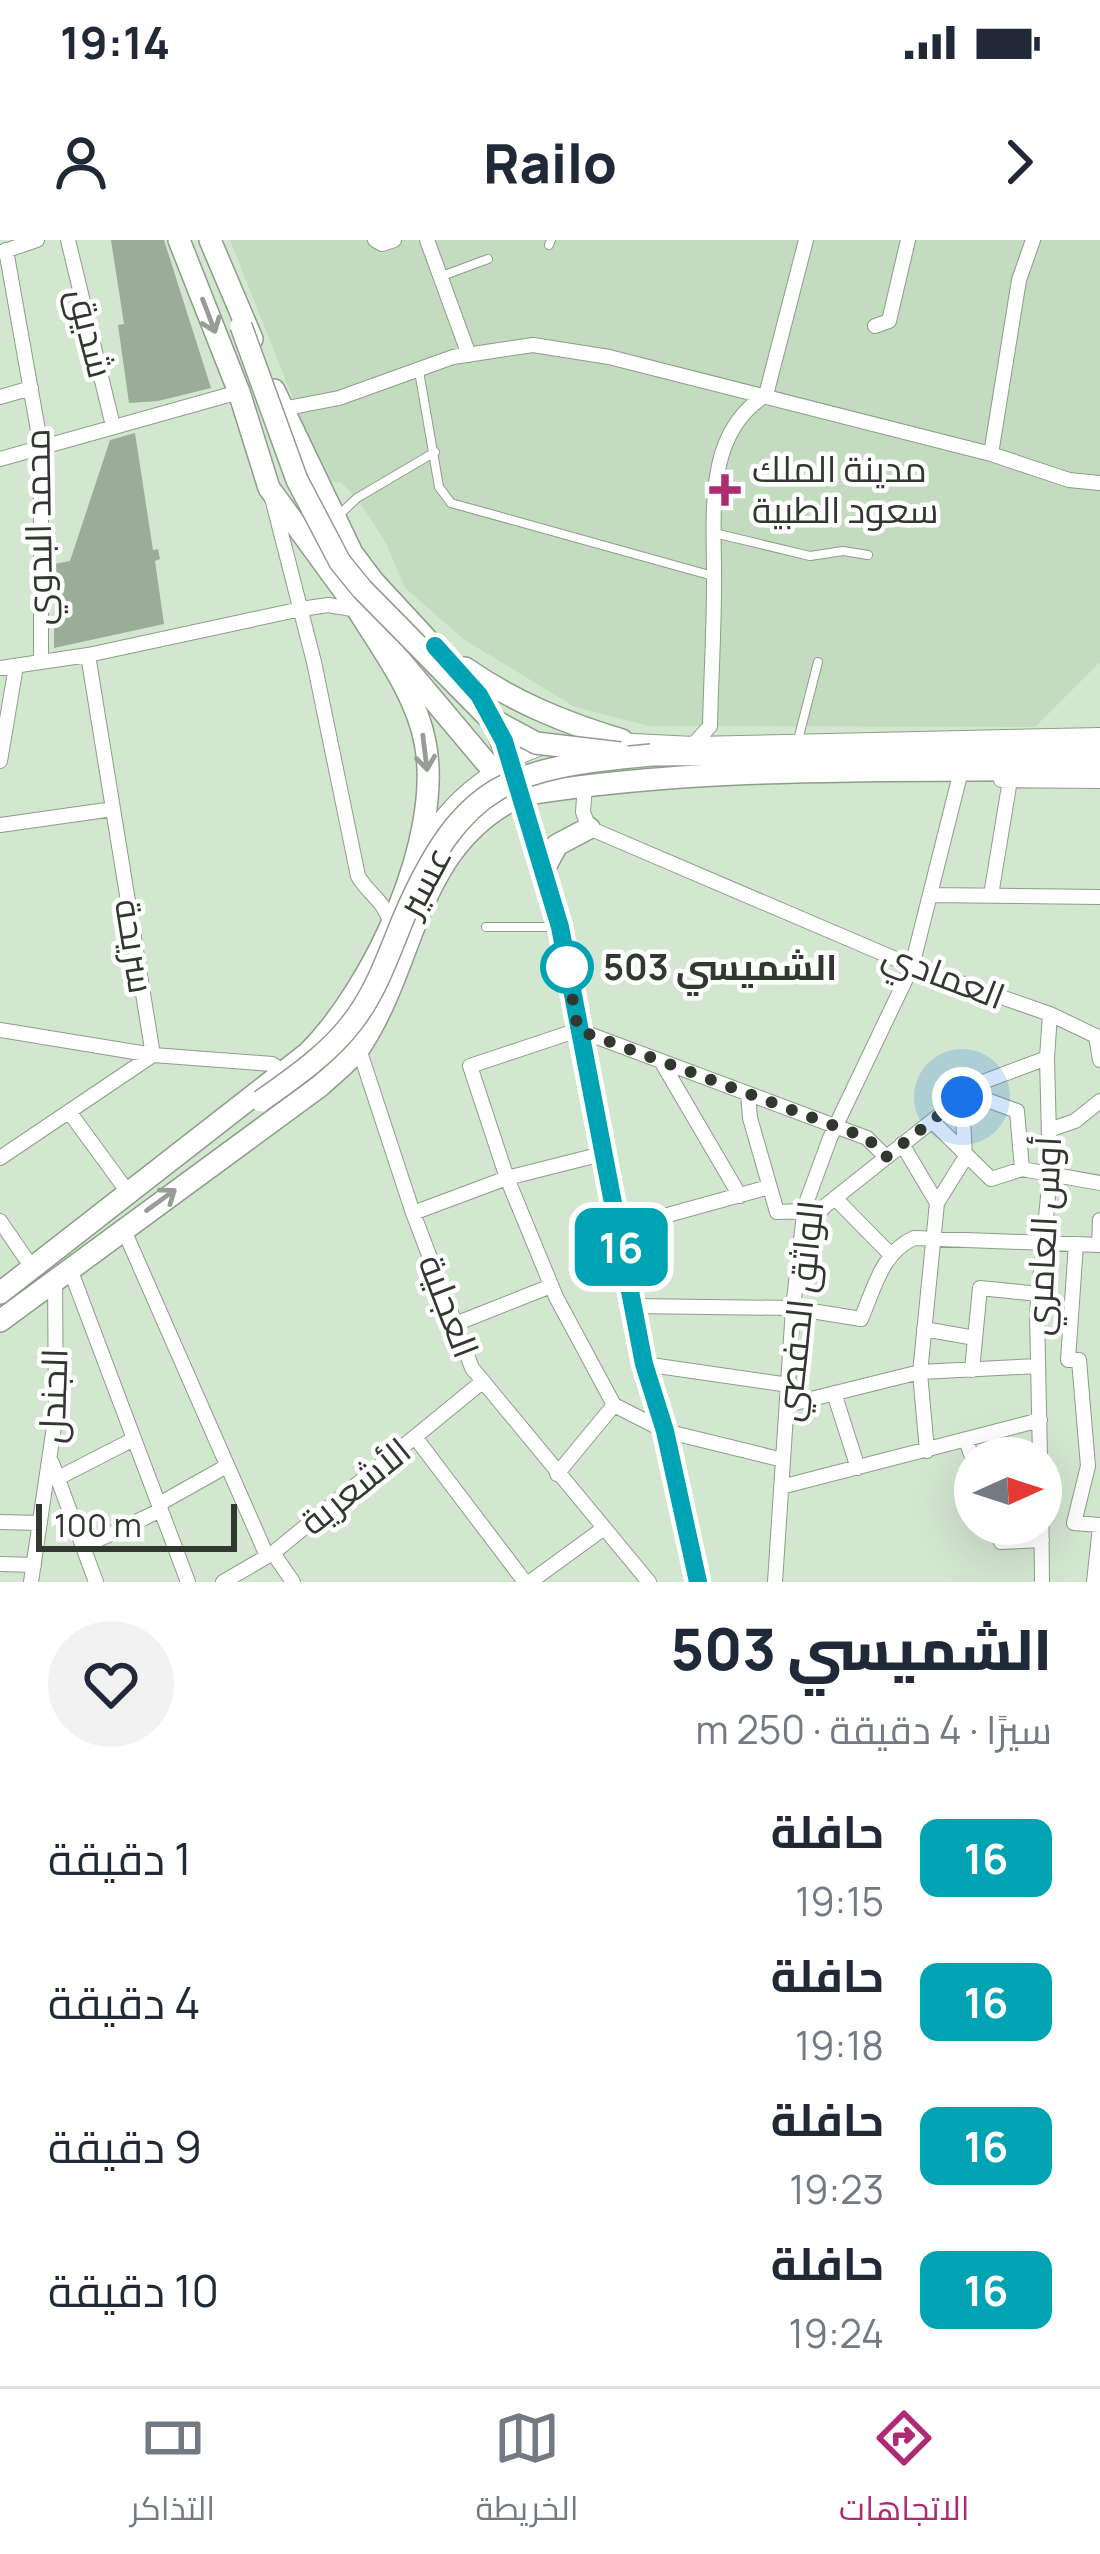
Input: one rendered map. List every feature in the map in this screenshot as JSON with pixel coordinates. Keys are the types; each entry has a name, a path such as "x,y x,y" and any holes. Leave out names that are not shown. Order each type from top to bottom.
{"main road":[{"path":"0,1293 130,1196 319,1042 348,1007 390,924 411,869 426,804 425,742 399,679 358,610 269,488 239,392 179,240"},
{"path":"209,240 297,480 324,535 362,589 488,717 536,743 651,755 1100,751"},
{"path":"209,240 334,520 373,581 489,708 502,767"},
{"path":"358,610 502,767 522,795 560,927 644,1364 665,1431 694,1579"},
{"path":"435,646 500,693 575,726 622,740"},
{"name":"عسير","path":"200,1139 322,1055 354,1021 433,860 478,801 531,772 555,765 651,755"},
{"path":"0,1321 320,1086 358,1049 433,882 454,846 494,808 522,795 585,785 709,775 1100,769"},
{"path":"544,869 557,845 590,828"}],"street":[{"path":"3,252 37,240"},
{"name":"شديق","path":"68,240 113,426"},
{"path":"375,240 382,244 394,240"},
{"path":"428,240 470,355"},
{"path":"694,744 710,726 712,533 720,455 743,409 766,395 806,240"},
{"path":"875,326 889,321 908,240"},
{"path":"991,454 1019,280 1033,240"},
{"name":"محمد البدوي","path":"3,252 41,447 41,662"},
{"path":"282,409 339,398 470,355 533,345 609,357 766,395 991,454 1069,480 1100,483"},
{"path":"0,397 31,388"},
{"path":"0,459 239,392"},
{"path":"269,488 302,609 358,875 366,892 386,908 390,924"},
{"path":"0,761 8,667 88,655 302,609 328,605 358,610"},
{"name":"سريحة","path":"88,655 153,1055"},
{"name":"عسير","path":"411,869 449,808 472,786 540,748 565,743 1100,735"},
{"name":"الواثق الحفصي","path":"775,1582 804,1210 835,1128 912,965 959,779"},
{"path":"991,896 1016,780"},
{"path":"590,828 583,812 585,785 1100,781"},
{"path":"0,825 113,809"},
{"name":"العمادي","path":"590,828 912,965 1050,1014 1098,1037"},
{"path":"930,895 1100,897"},
{"name":"أوس العامري","path":"1040,1437 1039,1294 1050,1171 1050,1014"},
{"path":"0,1030 153,1055 272,1064 284,1072"},
{"path":"783,1460 665,1431 614,1405 551,1286 507,1178 470,1066 578,1030 867,1138 886,1157"},
{"path":"1098,1037 1100,1060"},
{"name":"العجلية","path":"358,1049 472,1369 649,1582"},
{"path":"0,1159 153,1055"},
{"path":"801,1232 835,1198 980,1083 1047,1058"},
{"path":"661,1060 740,1196"},
{"path":"748,1094 750,1118 777,1212 804,1210"},
{"path":"927,1451 920,1372 933,1239 937,1202 965,1158 964,1095"},
{"path":"964,1095 1017,1111 1022,1168"},
{"path":"1049,1130 1075,1121 1100,1101"},
{"path":"70,1113 130,1196"},
{"path":"932,1121 991,1179 1022,1168 1100,1183"},
{"path":"902,1144 937,1202"},
{"path":"413,1213 507,1178 602,1154"},
{"path":"617,1229 769,1187"},
{"path":"835,1198 891,1255"},
{"path":"633,1306 793,1308 861,1319 896,1246 914,1238 1100,1245 1100,1220"},
{"path":"0,1221 33,1269"},
{"path":"123,1228 225,1467 270,1555 292,1582"},
{"path":"1076,1244 1068,1360 1079,1360 1088,1466 1074,1522 1100,1526 1094,1582"},
{"path":"62,1275 134,1438 188,1582"},
{"name":"الجندل","path":"31,1582 56,1413 62,1275"},
{"path":"455,1324 551,1286"},
{"path":"972,1370 980,1288 1039,1294"},
{"path":"924,1329 975,1338"},
{"path":"644,1364 789,1385"},
{"path":"787,1405 920,1372 1038,1366"},
{"name":"الأشعرية","path":"223,1582 270,1555 482,1382"},
{"path":"834,1393 858,1468"},
{"path":"557,1474 614,1405"},
{"path":"977,1437 1040,1420"},
{"path":"58,1478 134,1438"},
{"path":"415,1438 528,1582 604,1528"},
{"path":"782,1487 954,1443"},
{"path":"50,1459 96,1582"},
{"path":"83,1547 225,1467"},
{"path":"0,1522 40,1523"},
{"path":"1042,1545 1042,1582"},
{"path":"0,1564 34,1565"}],"lane":[{"path":"441,277 488,260"},
{"path":"418,370 439,488 452,503 713,576"},
{"path":"334,520 358,498 435,452"},
{"path":"712,533 810,556 843,551 868,555"},
{"path":"797,742 818,662"},
{"path":"486,927 560,927"}],"shaded area":[{"name":"مدينة الملك سعود الطبية","path":"230,240 1100,240 1100,662 1035,727 649,726 575,707 465,640 405,588 386,543 357,498 341,483 326,481"}],"building":[{"path":"111,240 164,240 211,388 129,403 118,325 124,324"},
{"path":"135,433 153,550 158,549 160,559 155,561 164,624 54,648 54,564 70,561 110,440"}],"bus line":[{"name":"16","path":"435,646 489,708 544,869 560,927 644,1364 665,1431 698,1582"}],"place":[{"name":"مدينة الملك سعود الطبية","path":"725,490"},
{"name":"الشميسي 503","path":"567,967"}],"route":[{"path":"567,967 566,962 578,1030 867,1138 886,1157 962,1097"}]}
